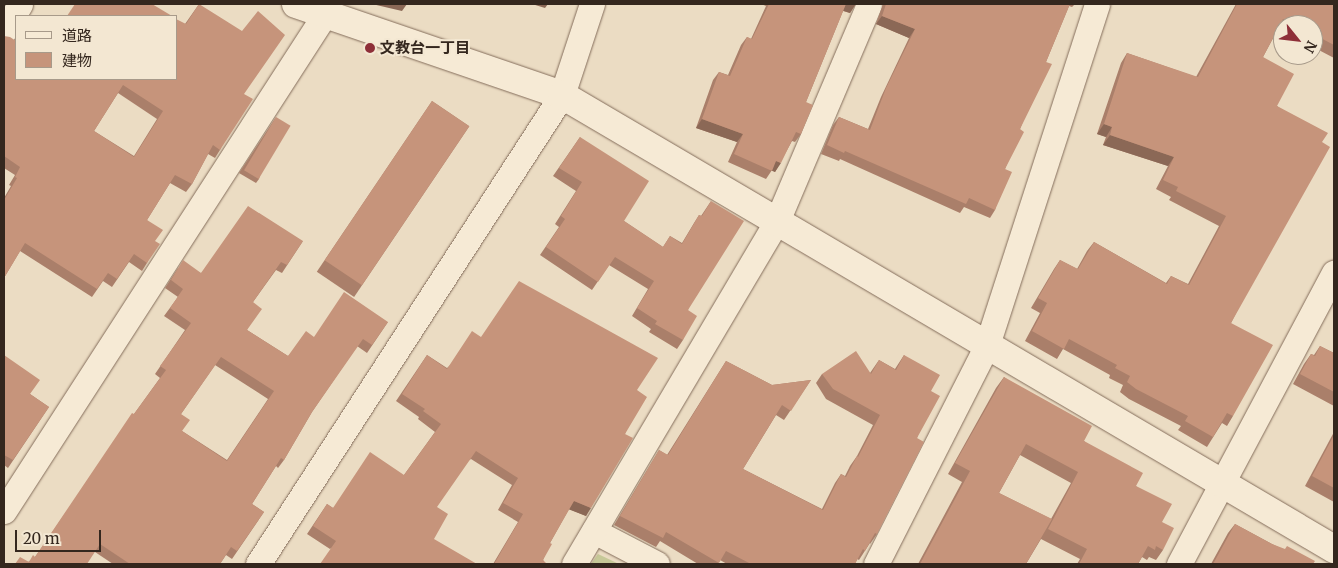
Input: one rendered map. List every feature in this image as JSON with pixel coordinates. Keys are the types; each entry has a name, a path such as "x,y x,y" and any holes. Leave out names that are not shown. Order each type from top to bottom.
{"street":[{"path":"4,31 20,4"},
{"path":"296,4 326,9 562,95 1334,549"},
{"path":"258,564 562,95 592,4"},
{"path":"574,564 777,221 869,4"},
{"path":"876,564 987,345 1097,4"},
{"path":"4,511 326,9"},
{"path":"1179,564 1334,273"},
{"path":"594,531 657,564"}],"green space":[{"path":"598,554 619,564 591,564"}],"building":[{"path":"75,4 152,4 170,15 68,15"},
{"path":"199,4 242,31 258,11 285,35 244,94 253,99 220,150 213,145 192,184 175,175 147,220 163,230 155,241 160,244 147,263 134,254 117,279 108,273 97,289 25,243 4,278 4,200 17,178 15,177 20,167 4,156 4,36 15,40 15,80 178,80 178,20 186,24","holes":["123,85 163,111 134,157 94,131"]},
{"path":"769,4 846,4 806,102 813,105 801,134 796,132 781,163 776,161 772,171 734,154 743,134 702,119 719,72 730,76 747,37 752,39"},
{"path":"886,4 1070,4 1046,62 1052,64 1020,129 1024,132 1005,169 1012,172 995,210 969,198 966,204 845,151 844,153 827,145 839,117 870,130 886,88 915,29 882,16"},
{"path":"1237,4 1334,4 1334,45 1323,39 1323,15 1273,15 1273,38 1263,57 1273,62 1273,65 1278,65 1294,74 1277,106 1328,133 1322,142 1330,147 1231,323 1273,345 1233,416 1227,413 1213,437 1185,421 1188,416 1136,389 1127,382 1130,376 1115,368 1117,365 1069,339 1064,349 1032,331 1047,303 1038,298 1060,260 1078,269 1094,242 1167,284 1171,276 1189,285 1226,216 1176,191 1178,187 1163,180 1174,157 1110,135 1112,127 1104,124 1127,53 1198,77"},
{"path":"432,101 469,126 362,285 325,260"},
{"path":"276,117 291,126 259,179 244,170"},
{"path":"580,137 649,181 624,221 663,247 670,236 682,244 699,215 702,216 711,201 744,221 688,310 697,316 683,340 655,324 657,321 637,308 654,281 615,257 598,282 546,247 565,219 561,216 582,182 559,168"},
{"path":"248,206 303,241 287,265 281,262 253,302 262,309 247,330 288,356 306,331 314,337 344,292 388,322 372,345 363,339 312,412 284,460 281,458 252,504 264,512 237,551 231,547 220,564 130,564 100,544 87,564 15,564 20,557 29,562 33,555 35,557 132,413 134,414 166,370 160,366 191,323 170,308 183,289 171,280 183,260 201,273","holes":["221,357 274,391 227,461 182,431 190,420 181,414"]},
{"path":"519,281 658,358 637,390 647,397 625,434 633,438 591,508 574,501 550,543 552,544 543,560 545,564 494,564 523,514 503,503 518,478 476,451 437,507 448,514 434,539 477,564 320,564 336,541 313,526 327,504 333,508 370,452 404,475 441,424 423,411 425,409 402,394 427,355 447,369 472,331 481,337"},
{"path":"1320,346 1334,353 1334,392 1300,374 1311,354 1315,356"},
{"path":"856,351 871,374 879,360 896,370 904,355 940,375 931,391 940,396 917,438 924,442 877,534 875,533 865,551 863,549 855,564 751,564 726,551 719,563 666,532 663,538 620,516 659,450 668,455 726,361 772,385 811,380 791,411 782,405 743,469 823,510 841,474 846,477 880,415 833,389 822,374"},
{"path":"4,355 40,380 30,394 49,407 13,460 4,455"},
{"path":"1004,377 1092,426 1084,441 1143,473 1136,486 1172,504 1162,522 1174,528 1163,550 1156,546 1155,550 1148,546 1138,564 1079,564 1087,549 1048,529 1078,472 1026,444 999,493 1052,519 1026,564 920,564 970,471 955,463"},
{"path":"1334,435 1334,488 1312,476"},
{"path":"1235,524 1272,544 1285,549 1287,546 1315,561 1313,564 1213,564"}],"place":[{"name":"文教台一丁目","path":"370,48"}]}
